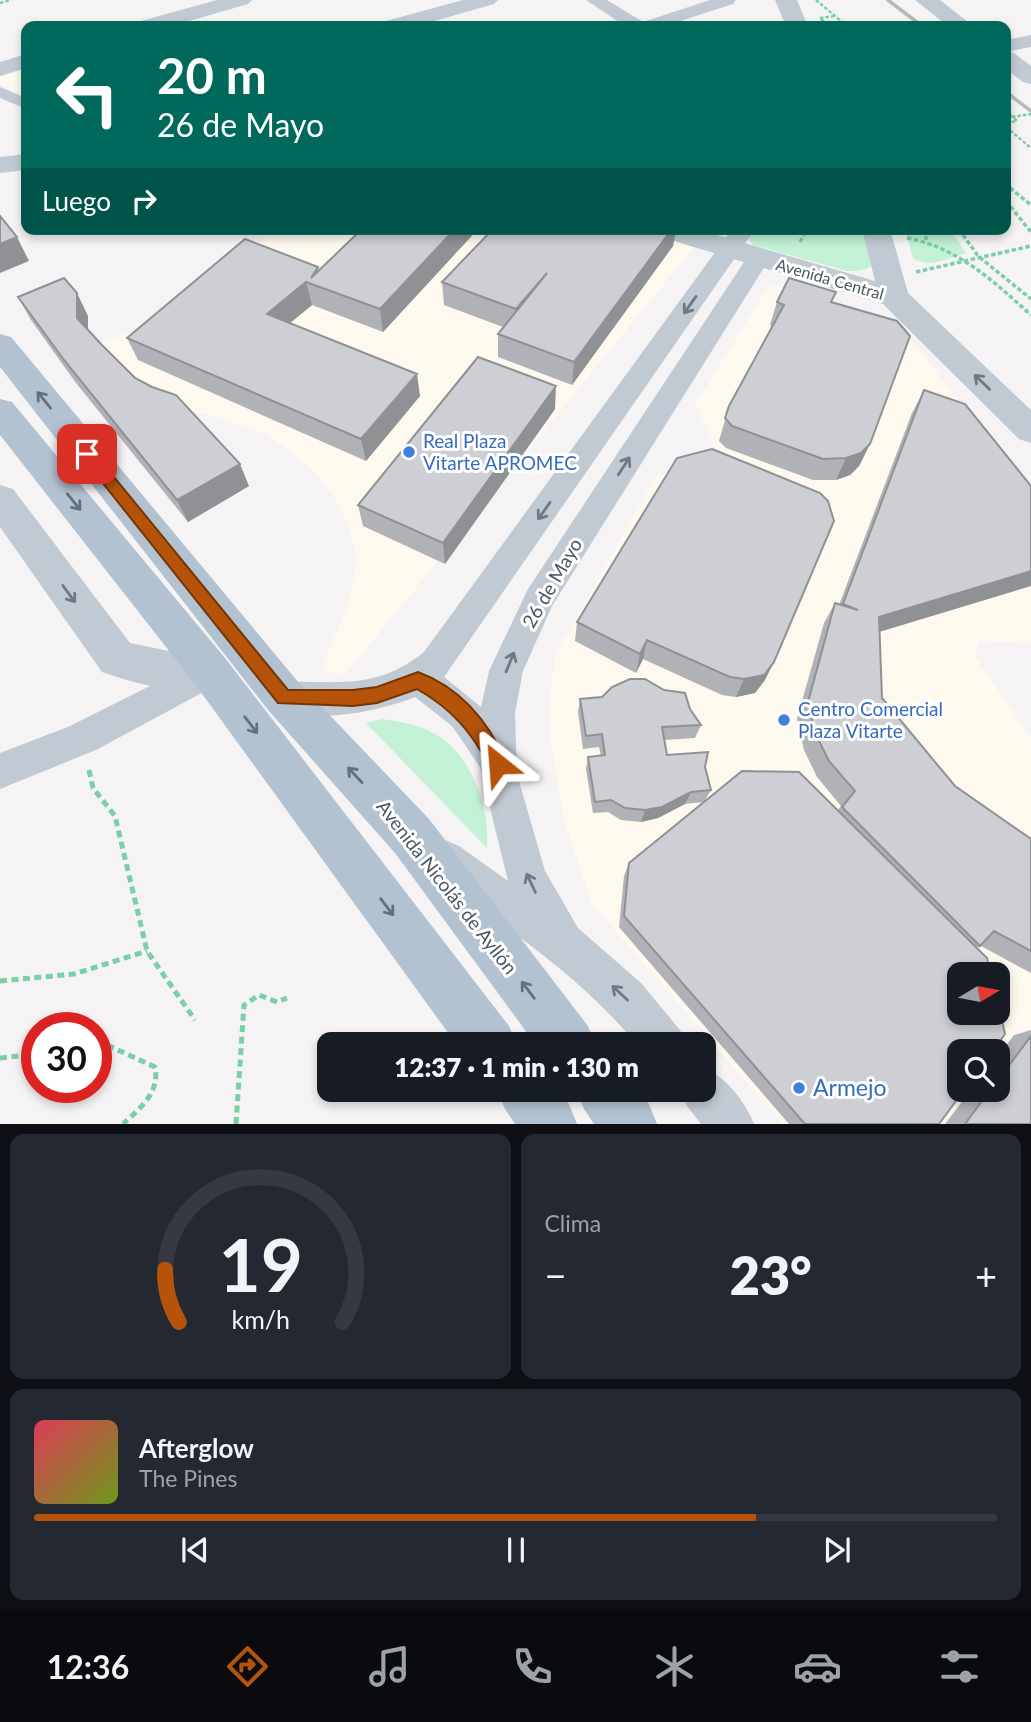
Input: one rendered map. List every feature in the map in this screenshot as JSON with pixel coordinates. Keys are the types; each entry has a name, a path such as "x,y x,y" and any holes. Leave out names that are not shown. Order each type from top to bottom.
{"main road":[{"name":"Avenida Nicolás de Ayllón","path":"0,345 284,698 411,836 559,1032"},
{"path":"0,411 210,671 480,1032"},
{"path":"612,1102 629,1124"}],"street":[{"path":"167,21 241,0"},
{"path":"412,21 487,0"},
{"path":"595,0 629,21"},
{"path":"663,21 727,0"},
{"path":"786,0 795,21"},
{"path":"926,0 955,21"},
{"path":"1011,45 1031,41"},
{"path":"1011,62 1031,76"},
{"path":"0,69 21,63"},
{"path":"0,92 21,102"},
{"path":"0,165 21,163"},
{"name":"Avenida Central","path":"692,235 903,281 1031,430"},
{"path":"879,235 903,281"},
{"path":"284,698 365,697 401,688 418,680 436,663 744,246"},
{"name":"26 de Mayo","path":"563,943 527,878 498,764 497,713 506,671 539,598 744,246"},
{"path":"0,499 117,659 169,670 210,671"},
{"path":"0,771 83,738 210,671"},
{"path":"418,680 443,694 466,713 484,736 498,764"},
{"path":"411,836 563,943 625,998 654,1032"},
{"path":"713,1102 731,1124"}],"path":[{"path":"0,3 11,0"},
{"path":"817,0 840,21"},
{"path":"1012,117 1031,114"},
{"path":"1011,123 1017,121 1012,117"},
{"path":"1011,130 1031,148"},
{"path":"1011,188 1031,205"},
{"path":"1011,207 1031,232"},
{"path":"926,235 926,240"},
{"path":"963,235 978,256 1031,299"},
{"path":"1031,246 966,259 903,281 901,237 926,240 947,247 966,259 1031,315"},
{"path":"83,738 93,788 115,816 147,951 195,1020"},
{"path":"0,981 74,974 147,951"},
{"path":"236,1124 244,1005 260,995 277,1002 287,998"},
{"path":"112,1047 156,1068 159,1078 152,1094 123,1124"},
{"path":"0,1058 21,1056"}],"shaded area":[{"path":"21,71 21,95 0,84 0,77"},
{"name":"Real Plaza Vitarte APROMEC","path":"269,235 659,235 695,246 344,676 321,670 348,604 357,560 350,529 335,499 314,470 267,434 219,418 162,404 100,351 102,341 163,324"},
{"name":"Centro Comercial Plaza Vitarte","path":"770,284 897,329 912,341 1031,492 1031,643 980,641 974,655 1031,739 1031,1123 782,1123 716,1047 716,1032 703,1032 592,904 563,817 551,743 550,701 555,655 656,476 703,466 714,443 695,405"}],"green space":[{"path":"868,235 875,262 862,270 847,271 753,245 747,236"},
{"path":"907,235 954,235 966,253 932,263 913,258"},
{"path":"382,719 429,731 448,743 459,755 469,769 482,800 487,848 366,723"}],"building":[{"path":"0,216 17,237 0,244"},
{"path":"356,235 449,235 380,309 306,282 267,314 417,374 361,439 127,338 245,239 318,267 311,278"},
{"path":"487,235 668,235 574,362 498,334 547,273 516,309 442,282"},
{"path":"64,278 77,293 77,318 101,344 135,378 176,395 240,464 177,500 64,360 18,297"},
{"path":"789,278 836,292 831,302 897,321 910,336 870,444 861,453 846,458 823,459 732,426 725,418 784,305 777,302"},
{"path":"478,357 556,386 443,543 358,505"},
{"path":"924,390 965,404 1031,486 1031,571 879,617 882,698 955,786 1031,839 1031,951 994,931 980,946 842,807 855,791 829,761 815,733 808,702 835,603 858,610 843,604"},
{"path":"712,449 820,493 828,501 834,521 774,662 764,675 744,679 730,677 647,640 640,654 577,622 677,458"},
{"path":"630,679 645,679 664,690 685,693 690,709 701,725 662,727 667,755 708,752 705,767 711,790 691,792 662,807 645,810 625,808 611,800 595,802 588,757 605,755 602,734 586,736 580,699 602,697 612,687"},
{"path":"742,771 799,772 987,958 988,962 947,962 947,1026 1003,1026 1005,1034 1001,1039 947,1039 947,1102 955,1102 939,1124 805,1124 624,916 629,863"},
{"path":"1031,1036 1031,1124 965,1124 981,1102 1010,1102 1010,1064"}],"railway":[{"path":"888,0 915,21"},
{"path":"1011,96 1031,111"}],"place":[{"name":"Real Plaza Vitarte APROMEC","path":"409,452"},
{"name":"Centro Comercial Plaza Vitarte","path":"784,720"},
{"name":"Armejo","path":"799,1088"}],"route":[{"path":"87,454 284,698 353,698 377,695 418,680 443,694 466,713 484,736 498,764"}]}
